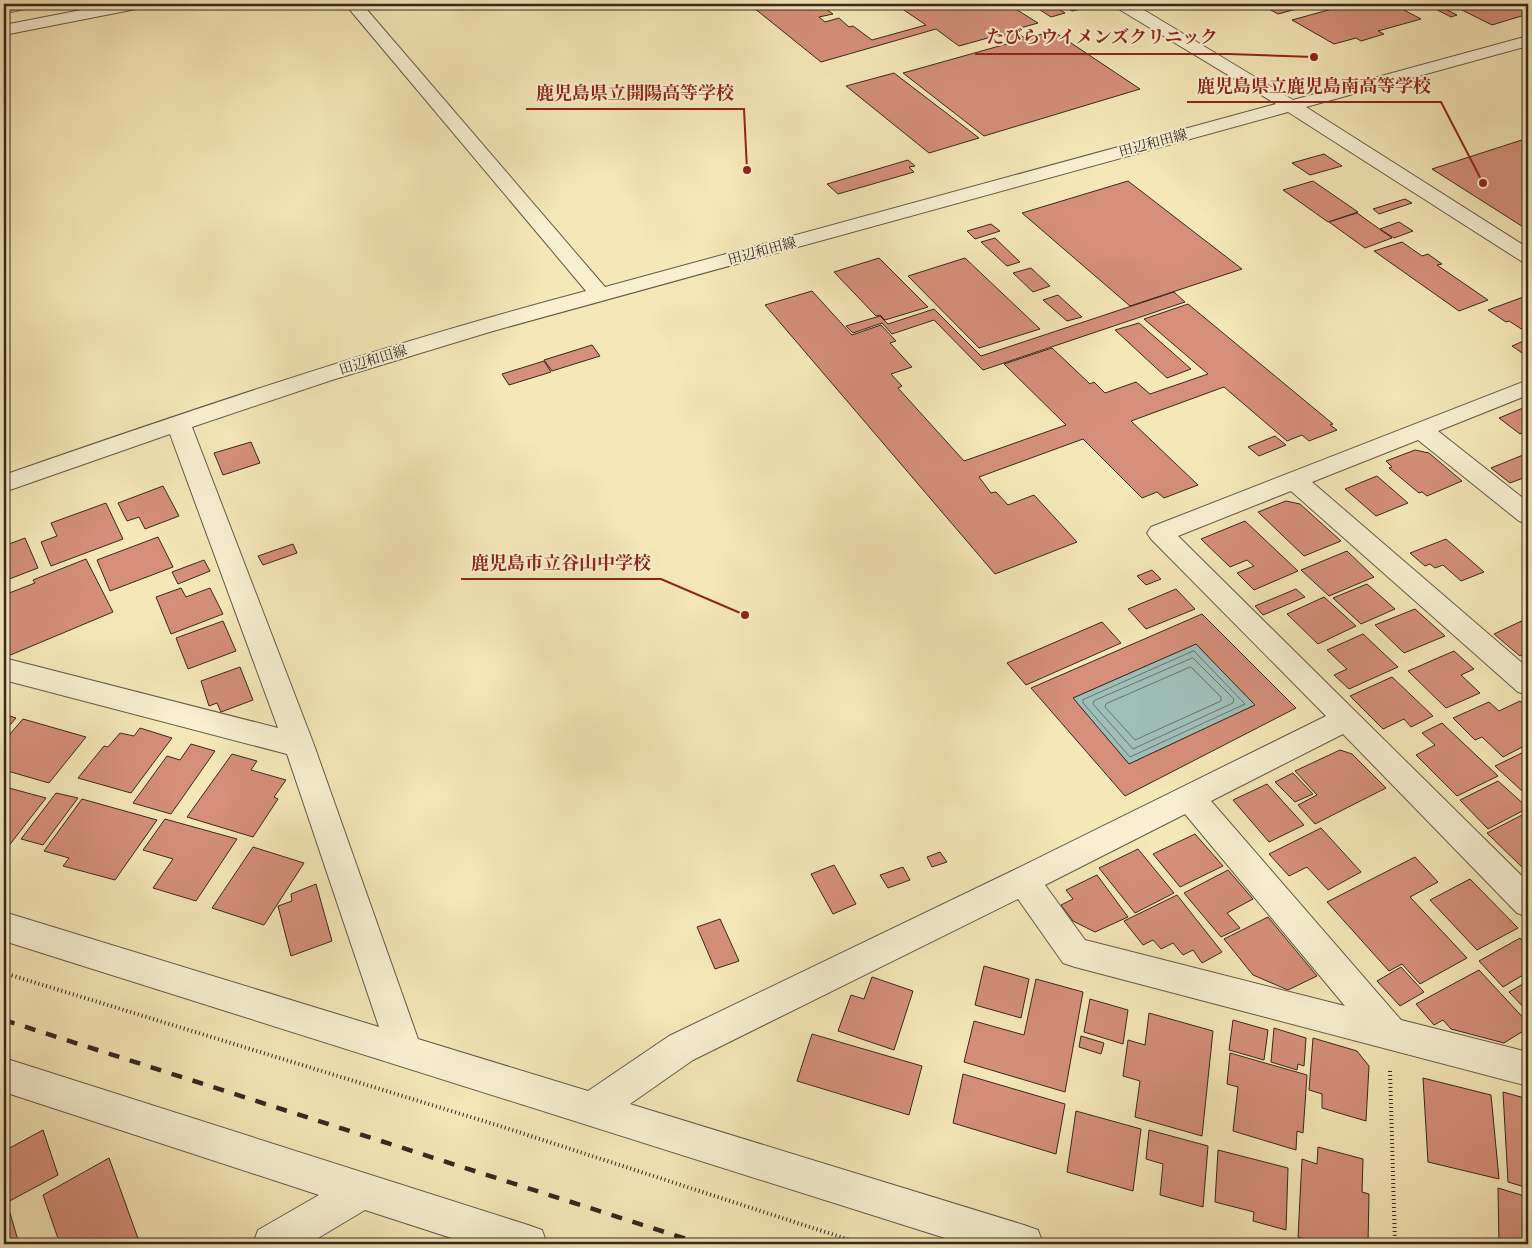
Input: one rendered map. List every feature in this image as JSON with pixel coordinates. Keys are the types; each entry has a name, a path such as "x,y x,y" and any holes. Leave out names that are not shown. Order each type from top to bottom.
{"street":[{"path":"4,30 136,4"},
{"path":"353,4 600,294"},
{"path":"1123,4 1291,106 1528,257"},
{"name":"田辺和田線","path":"4,484 178,422 537,310 1528,40"},
{"path":"1528,387 1160,533 1528,903"},
{"path":"178,422 299,746 405,1052"},
{"path":"1421,430 1528,515"},
{"path":"1294,480 1528,684"},
{"path":"4,669 299,746"},
{"path":"592,1110 681,1048 1347,719"},
{"path":"1190,798 1389,1032"},
{"path":"1023,880 1075,952 1528,1069"},
{"path":"4,927 1024,1244"},
{"path":"4,1075 528,1244"},
{"path":"272,1244 362,1191"}],"path":[{"path":"4,973 503,1127 862,1244"},
{"path":"1389,1032 1395,1244"}],"green space":[{"path":"4,4 51,4 4,14"}],"water":[{"path":"1196,644 1255,705 1129,764 1073,698"}],"building":[{"path":"749,4 809,4 803,5 809,10 822,6 833,14 819,17 825,22 839,18 849,27 853,26 872,40 926,25 895,4 1015,4 1019,6 1014,8 1038,23 1013,30 1026,39 1014,43 1002,34 959,46 936,29 821,62"},
{"path":"1031,4 1051,4 1065,13 1051,17"},
{"path":"1061,4 1080,4 1086,8 1072,11"},
{"path":"1260,4 1315,4 1278,14"},
{"path":"1350,4 1407,4 1413,7 1404,10 1421,19 1378,31 1384,34 1361,41 1356,38 1334,44 1292,20"},
{"path":"1426,4 1435,4 1457,15 1451,17"},
{"path":"1450,4 1512,4 1528,12 1528,14 1492,25"},
{"path":"1053,31 1140,89 984,136 903,73"},
{"path":"894,73 979,138 929,153 846,86"},
{"path":"1528,138 1528,230 1432,169"},
{"path":"1324,154 1342,166 1310,175 1292,163"},
{"path":"908,160 915,166 909,167 914,172 838,194 827,184"},
{"path":"1128,181 1242,269 1130,306 1022,213"},
{"path":"1313,181 1358,212 1328,222 1283,190"},
{"path":"1405,199 1412,203 1379,214 1373,209"},
{"path":"1357,213 1392,238 1365,248 1329,222"},
{"path":"1399,222 1413,231 1394,238 1380,229"},
{"path":"991,224 1000,231 975,239 967,231"},
{"path":"995,238 1020,262 1007,266 981,242"},
{"path":"1402,242 1422,256 1428,254 1442,264 1437,265 1488,300 1459,311 1374,251"},
{"path":"879,258 928,307 885,320 880,315 876,316 834,272"},
{"path":"965,258 1040,329 979,348 908,276"},
{"path":"1031,268 1050,286 1033,292 1013,273"},
{"path":"812,291 852,335 881,325 896,341 890,343 912,367 891,374 902,386 898,388 964,461 1066,425 1004,364 1052,348 1090,384 1094,382 1105,393 1136,382 1150,394 1208,374 1144,319 1188,304 1333,424 1330,425 1337,430 1309,441 1302,435 1287,441 1224,387 1131,421 1198,485 1164,498 1157,492 1142,498 1083,439 979,477 991,493 996,492 1008,505 1034,495 1077,542 995,574 765,305"},
{"path":"1174,292 1185,302 983,370 934,320 892,334 882,323 853,333 846,326 880,316 888,324 934,309 981,356"},
{"path":"1058,295 1082,317 1067,321 1043,300"},
{"path":"1526,296 1528,298 1528,328 1523,330 1488,310"},
{"path":"1139,323 1191,369 1167,378 1115,330"},
{"path":"1528,339 1528,357 1512,346"},
{"path":"592,345 600,356 552,371 544,360"},
{"path":"544,361 551,372 509,385 502,374"},
{"path":"1528,406 1528,430 1520,434 1499,418"},
{"path":"1275,436 1286,445 1259,456 1248,447"},
{"path":"251,442 260,463 223,475 214,453"},
{"path":"1415,450 1429,453 1462,481 1427,496 1422,492 1419,493 1389,468 1392,467 1386,461"},
{"path":"1528,453 1528,478 1510,483 1491,468"},
{"path":"1377,476 1408,503 1376,516 1345,489"},
{"path":"163,486 179,516 145,529 139,517 127,521 118,503"},
{"path":"1286,501 1300,504 1341,541 1304,556 1258,512"},
{"path":"106,503 123,539 51,566 41,542 57,536 51,523"},
{"path":"1245,521 1298,571 1254,590 1237,573 1254,566 1247,560 1230,567 1201,539"},
{"path":"4,531 9,544 25,538 38,568 4,581"},
{"path":"158,537 173,567 110,591 97,560"},
{"path":"1446,539 1484,572 1461,581 1443,565 1435,568 1430,564 1425,566 1410,553"},
{"path":"293,544 297,553 263,565 258,556"},
{"path":"1347,551 1374,577 1329,596 1301,570"},
{"path":"86,559 113,612 8,656 4,646 4,595 35,583 33,580"},
{"path":"204,560 210,571 178,584 172,572"},
{"path":"1152,570 1161,579 1146,585 1137,576"},
{"path":"1367,584 1395,609 1361,624 1333,598"},
{"path":"181,588 186,597 210,588 223,614 171,634 156,597"},
{"path":"1176,589 1195,609 1146,629 1128,609"},
{"path":"1296,589 1305,597 1263,615 1255,606"},
{"path":"1324,597 1356,626 1318,644 1287,614"},
{"path":"1415,609 1445,636 1404,653 1375,625"},
{"path":"1202,614 1296,708 1125,796 1031,688","holes":["1196,644 1255,705 1129,764 1073,698"]},
{"path":"1528,618 1528,652 1520,656 1494,634"},
{"path":"223,621 236,651 188,669 176,638"},
{"path":"1102,622 1121,643 1026,685 1007,663"},
{"path":"1363,634 1398,667 1349,689 1334,675 1347,669 1327,650"},
{"path":"1454,651 1474,669 1461,675 1480,693 1446,708 1408,671"},
{"path":"240,667 253,700 221,712 217,703 209,706 201,681"},
{"path":"1392,677 1433,716 1411,727 1404,719 1383,729 1350,696"},
{"path":"1520,701 1528,708 1528,744 1503,757 1482,737 1475,740 1453,718 1489,702 1499,711"},
{"path":"4,714 16,718 4,732"},
{"path":"23,719 86,737 49,783 4,770 4,741"},
{"path":"1442,723 1498,776 1457,796 1416,755 1435,745 1422,733"},
{"path":"140,728 172,738 131,793 78,778 104,746 108,747 120,733 134,736"},
{"path":"191,744 215,751 171,814 133,803 167,756 180,760"},
{"path":"1340,750 1352,754 1386,788 1315,824 1298,805 1317,795 1295,771"},
{"path":"1528,750 1528,787 1522,791 1495,766"},
{"path":"232,754 257,761 251,770 286,780 274,797 278,799 253,837 187,817"},
{"path":"1293,773 1313,794 1295,802 1275,782"},
{"path":"1498,781 1528,808 1488,829 1460,800"},
{"path":"1267,784 1304,825 1269,842 1233,800"},
{"path":"9,788 46,798 4,852 4,794"},
{"path":"56,793 78,798 43,845 21,839"},
{"path":"82,799 157,820 115,880 63,866 69,858 44,851"},
{"path":"1528,812 1528,866 1524,869 1487,833"},
{"path":"165,819 237,839 196,901 153,888 173,859 143,850"},
{"path":"1321,828 1361,872 1328,890 1307,867 1289,876 1269,854"},
{"path":"1195,834 1223,866 1180,887 1153,854"},
{"path":"253,847 304,863 264,925 212,908"},
{"path":"1138,849 1174,893 1135,913 1099,868"},
{"path":"940,852 947,862 932,867 927,857"},
{"path":"1415,857 1438,882 1410,897 1467,958 1420,984 1402,964 1389,971 1327,902"},
{"path":"834,865 856,904 833,914 811,874"},
{"path":"903,867 910,880 888,888 880,875"},
{"path":"1228,870 1253,899 1227,913 1240,928 1221,937 1184,893"},
{"path":"1097,875 1128,917 1095,932 1073,921 1061,905 1073,899 1066,890"},
{"path":"1470,879 1518,928 1477,950 1430,900"},
{"path":"316,884 332,941 291,956 278,906 292,901 291,894"},
{"path":"1177,895 1222,952 1202,963 1193,950 1183,955 1173,943 1161,949 1153,940 1143,945 1124,921"},
{"path":"1268,917 1317,976 1288,990 1253,975 1224,939"},
{"path":"720,919 739,961 715,969 697,927"},
{"path":"1520,938 1528,947 1528,972 1503,987 1479,961"},
{"path":"984,966 1029,979 1021,1018 975,1005"},
{"path":"1401,967 1424,992 1400,1006 1377,981"},
{"path":"1479,970 1528,1023 1528,1028 1504,1043 1451,1029 1443,1020 1434,1025 1416,1004"},
{"path":"872,977 913,991 894,1050 838,1031 851,995 864,999"},
{"path":"1036,979 1083,992 1065,1092 964,1062 974,1021 1024,1035"},
{"path":"1528,981 1528,1012 1509,992"},
{"path":"1090,999 1128,1010 1123,1044 1084,1032"},
{"path":"1149,1013 1213,1031 1202,1136 1135,1117 1140,1081 1123,1076 1128,1040 1145,1045"},
{"path":"1233,1020 1268,1030 1264,1060 1229,1050"},
{"path":"1274,1028 1306,1038 1304,1066 1298,1064 1297,1070 1271,1062"},
{"path":"812,1034 922,1066 909,1115 797,1081"},
{"path":"1081,1036 1104,1043 1101,1054 1079,1047"},
{"path":"1313,1038 1357,1051 1369,1066 1366,1121 1322,1108 1322,1094 1309,1090"},
{"path":"1230,1053 1307,1075 1303,1133 1297,1131 1296,1150 1233,1131 1238,1087 1227,1084"},
{"path":"963,1074 1065,1104 1056,1154 953,1123"},
{"path":"1423,1078 1491,1095 1499,1179 1428,1162"},
{"path":"1503,1092 1528,1099 1528,1188 1508,1182"},
{"path":"1076,1111 1141,1129 1133,1191 1067,1172"},
{"path":"43,1130 58,1175 4,1204 4,1151"},
{"path":"1149,1130 1208,1146 1203,1207 1160,1195 1163,1164 1146,1159"},
{"path":"1318,1147 1363,1159 1362,1192 1369,1194 1368,1244 1321,1244 1298,1237 1302,1159 1317,1164"},
{"path":"1218,1150 1288,1168 1286,1230 1253,1221 1254,1212 1215,1202"},
{"path":"109,1158 140,1244 60,1244 43,1195"},
{"path":"1498,1188 1528,1197 1528,1244 1499,1244"},
{"path":"10,1213 19,1244 4,1244 4,1217"}],"railway":[{"path":"4,1020 702,1244"}],"place":[{"name":"たびらウイメンズクリニック","path":"1314,57"},
{"name":"鹿児島県立開陽高等学校","path":"747,170"},
{"name":"鹿児島県立鹿児島南高等学校","path":"1483,183"},
{"name":"鹿児島市立谷山中学校","path":"745,615"}]}
